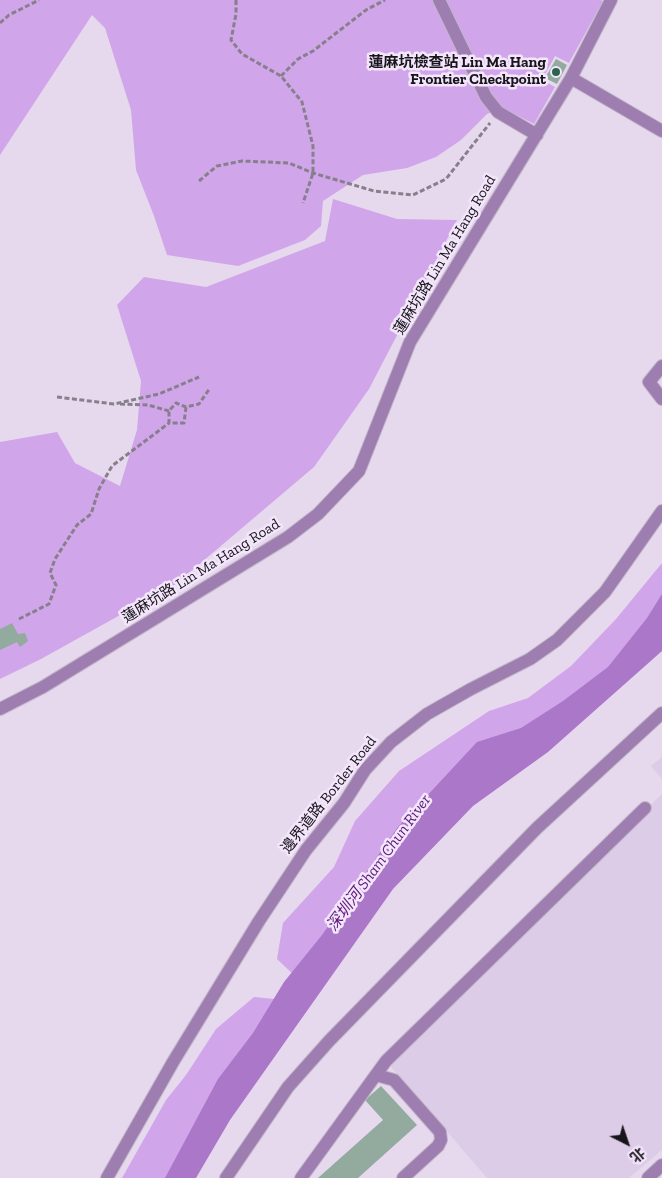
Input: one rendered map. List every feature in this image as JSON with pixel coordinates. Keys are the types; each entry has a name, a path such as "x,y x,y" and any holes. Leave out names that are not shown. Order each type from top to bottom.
{"street":[{"path":"439,0 486,98 498,112 537,135"},
{"name":"蓮麻坑路 Lin Ma Hang Road","path":"0,709 43,687 288,537 318,514 359,471 410,342 571,78 611,0"},
{"path":"571,78 660,129"},
{"path":"662,366 649,382 662,399"},
{"name":"邊界道路 Border Road","path":"107,1178 172,1062 259,921 306,850 344,804 365,770 391,742 427,714 530,659 557,640 605,592 662,511"},
{"path":"226,1178 288,1087 329,1041 537,828 662,713"},
{"path":"301,1178 386,1061 645,808"},
{"path":"376,1074 394,1080 440,1132 441,1140 438,1146 403,1178"},
{"path":"648,1178 662,1165"}],"path":[{"path":"0,24 9,14 39,0"},
{"path":"236,0 236,14 231,40 242,54 281,76 302,102 313,146 313,173 303,203"},
{"path":"281,76 298,59 313,51 366,10 385,0"},
{"path":"199,181 216,166 242,160 289,163 313,173 374,191 413,195 446,179 498,112"},
{"path":"114,404 159,394 199,377"},
{"path":"169,423 169,411 176,403 186,407 199,404 210,388"},
{"path":"57,396 114,404 148,406 169,411"},
{"path":"20,619 49,604 56,585 50,574 55,559 78,525 91,514 100,489 112,466 169,423 184,423 186,407"}],"shaded area":[{"path":"0,0 603,1 569,63 555,56 542,80 555,87 534,124 503,108 487,114 461,140 436,157 407,168 363,175 323,201 321,226 305,240 238,266 167,255 136,170 131,110 105,28 92,15 0,155"},
{"path":"333,199 397,219 457,220 369,389 314,467 176,584 41,659 0,679 0,442 57,432 75,463 120,486 137,430 141,381 117,305 144,277 206,287 325,241"},
{"path":"662,563 662,634 511,747 297,978 277,959 283,923 334,867 355,821 399,771 489,711 528,698 571,666 616,619"},
{"path":"662,757 662,779 651,766"},
{"path":"662,794 662,1150 629,1178 487,1178 386,1061"},
{"path":"254,997 285,1000 169,1178 122,1178 166,1100 186,1075 216,1029"}],"water":[{"name":"深圳河 Sham Chun River","path":"662,594 662,651 548,752 473,806 393,889 230,1120 196,1178 165,1178 218,1079 253,1033 284,982 322,935 398,827 477,742 521,728 563,701 608,667 647,618"}],"building":[{"name":"蓮麻坑檢查站 Lin Ma Hang Frontier Checkpoint","path":"556,59 567,65 557,84 545,78"},
{"path":"12,623 18,634 25,633 28,641 20,647 17,642 0,650 0,629"},
{"path":"381,1086 417,1125 358,1178 318,1178 383,1120 365,1100"}],"place":[{"name":"蓮麻坑檢查站 Lin Ma Hang Frontier Checkpoint","path":"556,72"}]}
